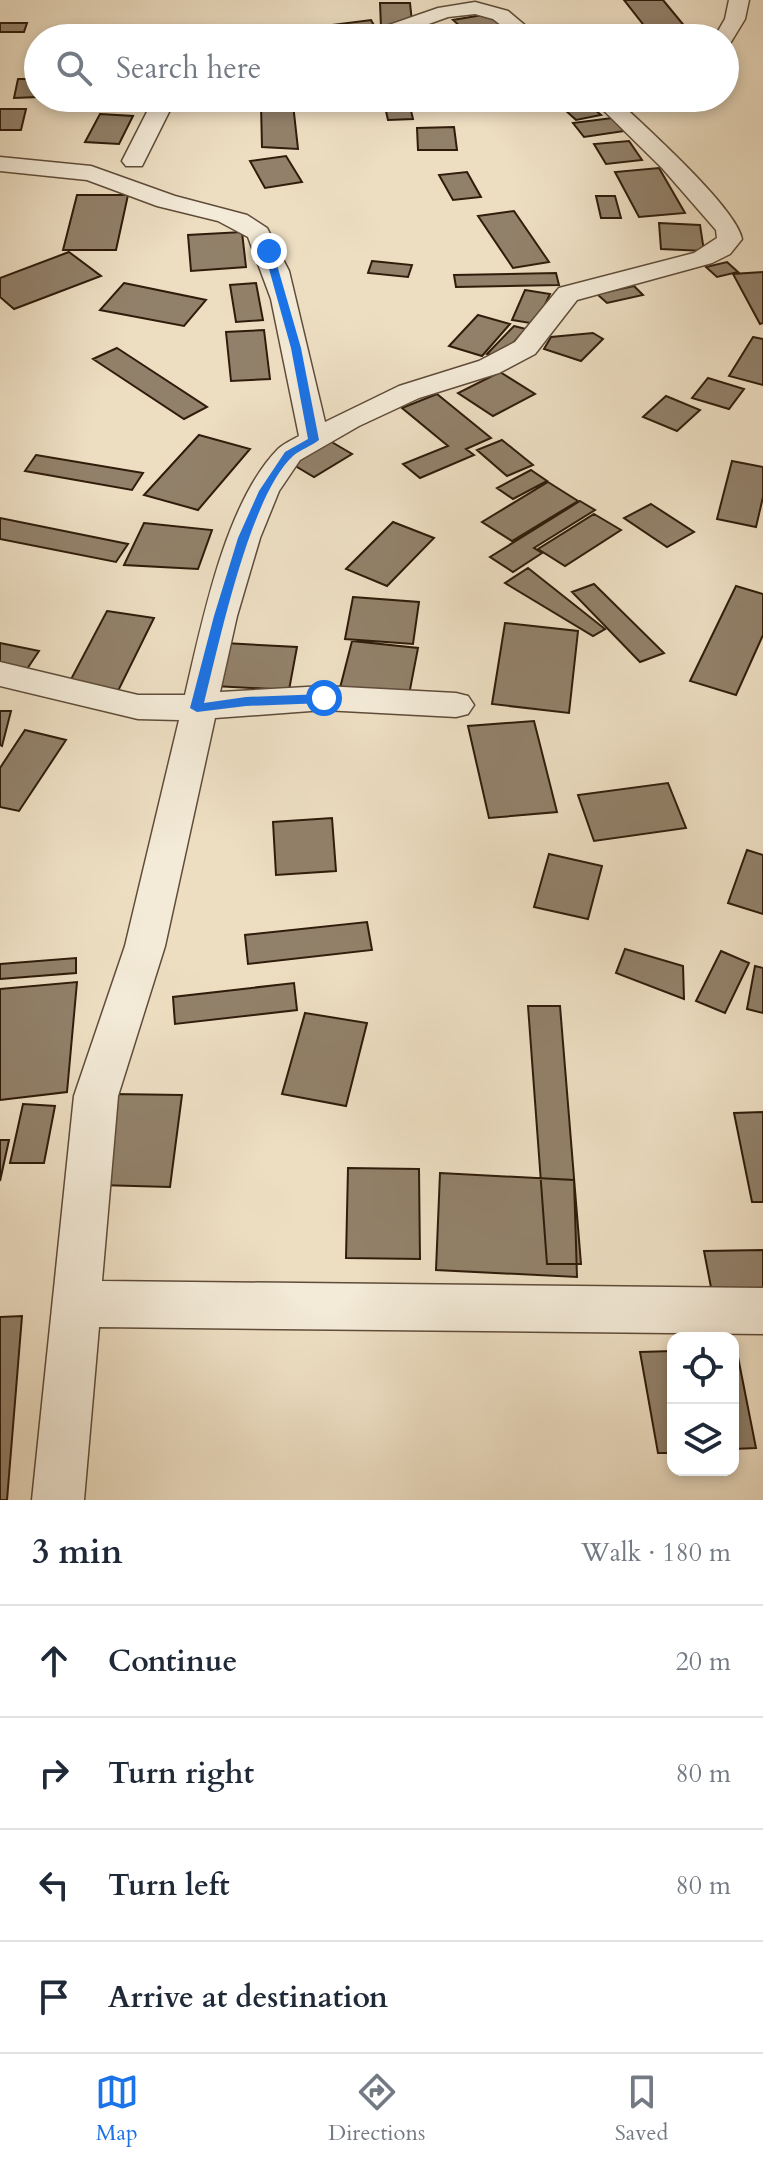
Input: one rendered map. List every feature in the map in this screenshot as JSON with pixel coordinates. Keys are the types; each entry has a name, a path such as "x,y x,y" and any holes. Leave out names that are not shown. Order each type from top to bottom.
{"street":[{"path":"732,24 739,0"},
{"path":"396,24 421,10 451,9 489,9 513,24"},
{"path":"134,161 158,112"},
{"path":"58,1500 96,1096 145,946 197,708 244,538 264,491 289,454 409,392 489,367 525,348 568,294 703,258 721,249 730,239 728,229 670,163 617,112"},
{"path":"0,164 80,171 116,180 167,201 242,221 258,234 269,251 296,348 314,440"},
{"path":"0,674 138,707 197,708 246,701 324,698 456,705"},
{"path":"76,1304 763,1311"}],"building":[{"path":"624,0 663,0 683,24 643,24"},
{"path":"380,3 410,3 412,22 381,24"},
{"path":"494,13 507,24 458,24 453,20"},
{"path":"371,20 373,24 340,24"},
{"path":"0,23 27,23 24,24 24,32 0,32"},
{"path":"18,79 24,79 24,98 14,98"},
{"path":"0,109 24,109 21,130 0,130"},
{"path":"261,112 294,112 298,149 262,147"},
{"path":"386,112 411,112 413,119 388,120"},
{"path":"567,112 597,112 601,115 576,120"},
{"path":"100,114 133,116 119,144 85,142"},
{"path":"612,118 624,131 584,137 573,123"},
{"path":"454,127 457,150 418,150 417,128"},
{"path":"629,141 642,160 606,164 594,144"},
{"path":"286,156 302,182 265,188 250,161"},
{"path":"659,168 685,213 639,217 615,172"},
{"path":"467,172 481,197 453,200 439,175"},
{"path":"77,195 128,195 116,250 63,250"},
{"path":"596,196 615,196 621,218 601,218"},
{"path":"514,211 549,262 513,268 478,216"},
{"path":"659,223 700,225 704,251 661,249"},
{"path":"242,232 246,267 191,271 188,235"},
{"path":"69,252 101,276 14,309 0,297 0,278"},
{"path":"372,261 412,265 408,277 368,273"},
{"path":"727,262 738,272 717,277 706,267"},
{"path":"763,272 763,323 760,324 733,274"},
{"path":"556,273 559,285 456,287 454,275"},
{"path":"124,283 206,300 184,326 100,310"},
{"path":"256,283 263,320 236,322 230,285"},
{"path":"634,286 643,295 607,303 597,294"},
{"path":"525,290 550,294 536,324 512,320"},
{"path":"478,315 510,324 482,356 449,346"},
{"path":"514,326 526,329 500,357 487,354"},
{"path":"264,330 270,379 231,381 226,332"},
{"path":"593,333 603,339 581,361 544,349 551,337"},
{"path":"753,337 763,339 763,385 729,376"},
{"path":"117,348 207,407 184,419 93,359"},
{"path":"500,372 535,394 493,416 458,393"},
{"path":"708,378 744,389 729,409 692,398"},
{"path":"437,394 491,438 466,449 474,455 420,478 403,464 448,446 402,408"},
{"path":"666,396 700,410 677,431 643,417"},
{"path":"199,435 250,449 198,510 144,495"},
{"path":"502,440 533,465 507,476 477,450"},
{"path":"330,441 352,454 314,477 292,464"},
{"path":"36,455 143,473 132,490 25,471"},
{"path":"732,461 763,467 763,497 756,527 717,519"},
{"path":"531,470 547,481 513,499 497,488"},
{"path":"548,482 578,501 512,541 482,522"},
{"path":"580,501 595,510 534,548 542,553 513,572 490,557"},
{"path":"651,504 694,532 667,547 624,518"},
{"path":"594,514 621,530 565,566 538,549"},
{"path":"0,518 128,544 116,562 0,539"},
{"path":"393,522 434,538 387,586 346,569"},
{"path":"144,523 212,530 198,569 124,565"},
{"path":"528,568 605,629 593,636 505,583"},
{"path":"594,584 664,653 640,662 572,592"},
{"path":"736,586 763,594 763,635 736,695 690,681"},
{"path":"353,597 419,602 413,644 345,639"},
{"path":"107,611 154,618 117,693 68,685"},
{"path":"505,623 578,631 569,713 492,704"},
{"path":"352,641 418,648 408,700 339,692"},
{"path":"206,642 297,647 289,690 196,685"},
{"path":"0,643 39,651 21,678 0,673"},
{"path":"0,711 11,711 2,746 0,745"},
{"path":"534,721 557,812 489,818 468,726"},
{"path":"25,730 66,740 19,811 0,807 0,768"},
{"path":"668,783 686,828 594,841 578,795"},
{"path":"332,818 336,871 276,875 273,822"},
{"path":"747,850 763,855 763,914 728,903"},
{"path":"549,854 602,866 588,919 534,907"},
{"path":"367,922 372,950 248,964 245,935"},
{"path":"625,949 683,966 684,999 616,973"},
{"path":"721,951 749,963 725,1013 696,1001"},
{"path":"76,958 76,973 0,979 0,964"},
{"path":"755,966 763,968 763,1013 747,1009"},
{"path":"77,982 67,1092 0,1100 0,989"},
{"path":"294,983 297,1010 175,1024 173,997"},
{"path":"528,1006 560,1006 581,1264 547,1264"},
{"path":"305,1013 367,1023 346,1106 282,1094"},
{"path":"113,1094 182,1095 170,1187 99,1185"},
{"path":"23,1104 55,1106 44,1163 10,1163"},
{"path":"763,1112 763,1202 752,1202 734,1113"},
{"path":"0,1140 9,1140 0,1181"},
{"path":"348,1168 419,1169 420,1259 346,1258"},
{"path":"440,1173 574,1180 577,1277 436,1270"},
{"path":"763,1250 763,1301 714,1303 704,1251"},
{"path":"22,1316 7,1500 0,1500 0,1317"},
{"path":"667,1351 667,1453 658,1453 640,1352"},
{"path":"739,1362 756,1448 739,1449"}],"route":[{"path":"269,251 296,348 314,440 289,454 264,491 244,538 197,708 246,701 324,698"}]}
